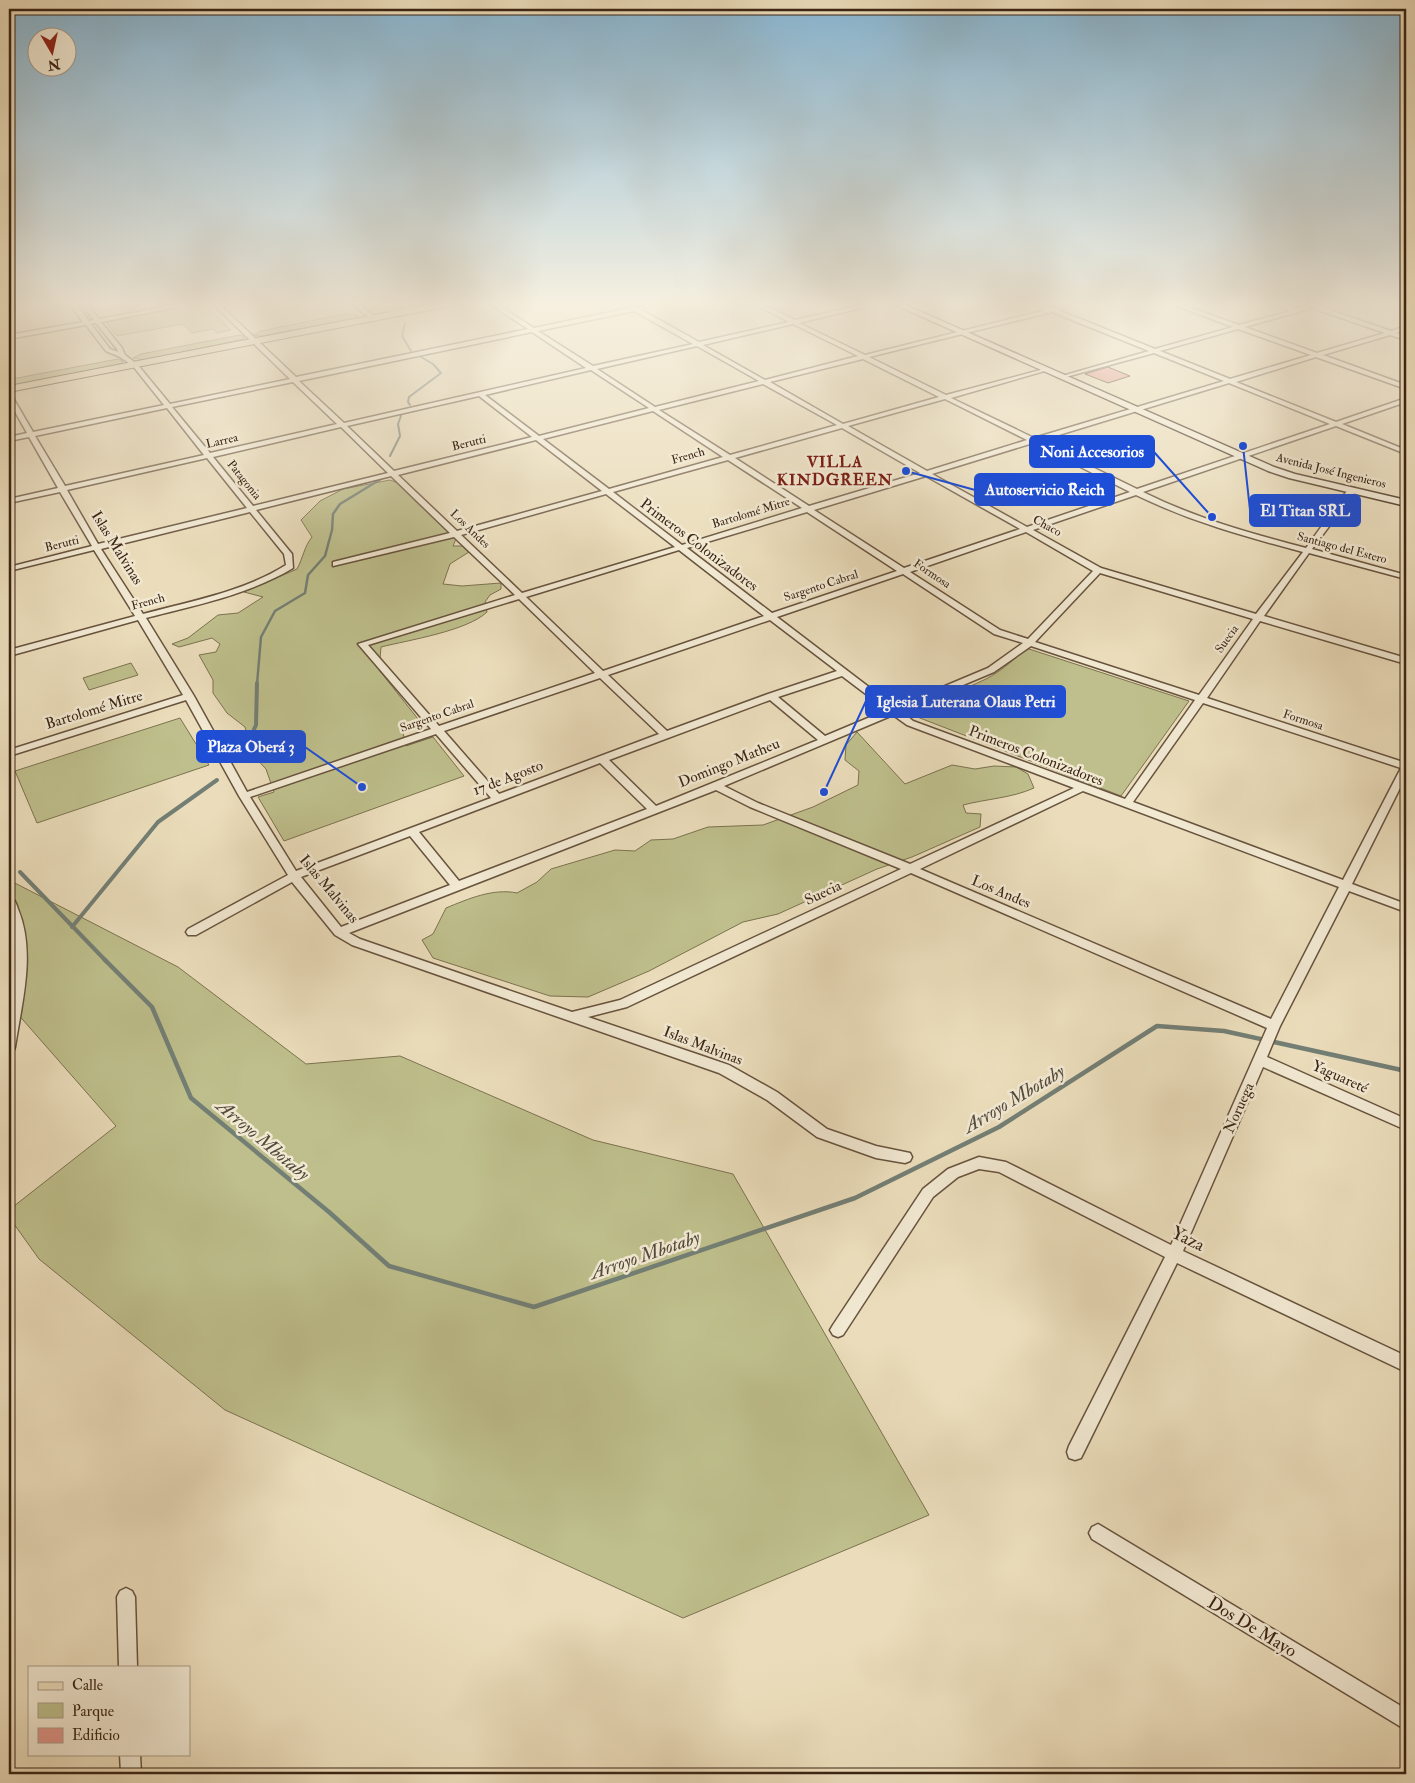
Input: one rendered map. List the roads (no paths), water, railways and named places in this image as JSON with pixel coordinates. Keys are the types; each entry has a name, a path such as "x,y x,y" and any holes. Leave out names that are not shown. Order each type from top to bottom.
{"main road":[{"path":"9,389 24,386"},
{"name":"Avenida José Ingenieros","path":"1084,386 1286,474 1404,501"}],"street":[{"name":"Patagonia","path":"152,386 288,554 290,566"},
{"path":"9,439 265,386"},
{"name":"Los Andes","path":"301,386 666,736"},
{"name":"Larrea","path":"9,500 514,386"},
{"name":"Formosa","path":"619,386 997,632 1406,767"},
{"name":"Berutti","path":"9,569 747,386"},
{"name":"Chaco","path":"772,386 1098,570 1406,661"},
{"name":"Santiago del Estero","path":"921,386 1173,510 1220,527 1406,578"},
{"name":"French","path":"336,564 456,534 988,386"},
{"name":"Bartolomé Mitre","path":"437,730 362,644 1213,386"},
{"path":"1243,386 1406,452"},
{"name":"Primeros Colonizadores","path":"480,394 910,723 1406,908"},
{"name":"Islas Malvinas","path":"9,396 96,547 142,617 189,696 244,796 294,876 340,932 356,942 724,1069 772,1096 822,1133 876,1152 905,1157"},
{"name":"Sargento Cabral","path":"244,796 771,616 906,572 1406,400"},
{"name":"Suecia","path":"1126,805 1258,618 1352,490"},
{"name":"French","path":"9,653 244,588 269,578 290,566"},
{"name":"Domingo Matheu","path":"340,932 652,809 716,786 991,670 1029,643 1098,570"},
{"name":"17 de Agosto","path":"192,932 294,876 771,696 844,672"},
{"name":"Bartolomé Mitre","path":"9,753 189,696"},
{"path":"771,696 824,740"},
{"path":"437,730 497,798"},
{"path":"602,759 652,809"},
{"name":"Noruega","path":"1075,1452 1174,1254 1273,1028 1406,767"},
{"name":"Los Andes","path":"716,786 754,805 909,868 1273,1028"},
{"name":"Suecia","path":"574,1016 623,1004 1082,788"},
{"path":"412,831 458,887"},
{"path":"9,901 19,925 20,969 9,1047"},
{"name":"Yaguareté","path":"1260,1058 1406,1125"},
{"name":"Yaza","path":"838,1330 928,1193 953,1173 979,1163 1001,1166 1174,1254 1406,1364"},
{"name":"Dos De Mayo","path":"1098,1533 1406,1720"},
{"path":"126,1597 128,1666"},
{"path":"130,1756 130,1774"}],"waterway":[{"path":"410,405 408,402 409,397 423,386"},
{"path":"390,456 400,436 398,424 402,413"},
{"path":"257,684 261,637 275,611 305,593 308,575 325,556 332,530 333,514 340,504 381,479"},
{"path":"241,758 256,725 257,683"},
{"path":"73,926 158,822 217,780"},
{"name":"Arroyo Mbotaby","path":"20,872 73,926"},
{"name":"Arroyo Mbotaby","path":"73,926 106,961"},
{"name":"Arroyo Mbotaby","path":"106,961 152,1007 191,1098 329,1212 389,1266 534,1307 855,1198 999,1127 1157,1026 1224,1031 1406,1071"}],"place":[{"name":"El Titan SRL","path":"1243,446"},
{"name":"Autoservicio Reich","path":"906,471"},
{"name":"Noni Accesorios","path":"1212,517"},
{"name":"Plaza Oberá 3","path":"362,787"},
{"name":"Iglesia Luterana Olaus Petri","path":"824,792"}],"district":[{"name":"VILLA KINDGREEN","path":"835,471"}]}
